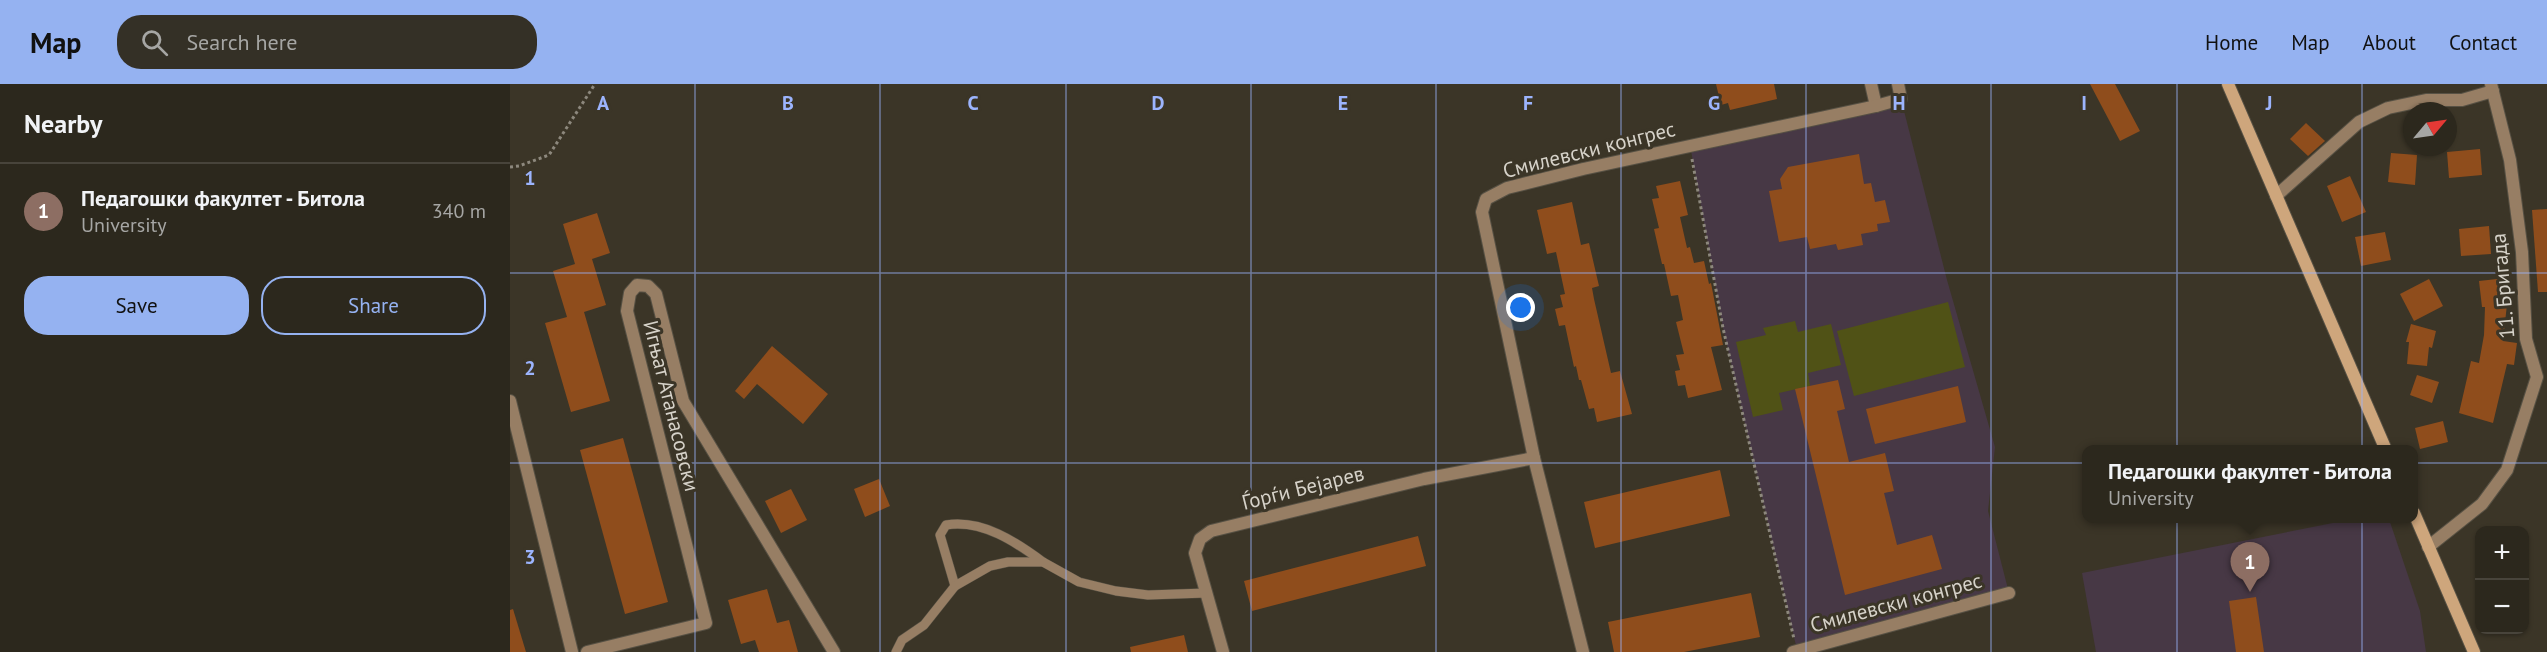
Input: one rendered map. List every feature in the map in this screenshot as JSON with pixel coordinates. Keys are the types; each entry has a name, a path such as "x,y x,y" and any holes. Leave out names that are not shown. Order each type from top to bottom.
{"main road":[{"path":"2228,84 2384,445"},
{"path":"2418,523 2474,652"}],"street":[{"path":"1871,84 1876,106"},
{"name":"Смилевски конгрес","path":"1583,652 1534,458 1482,212 1486,199 1507,188 1690,145 1876,106 1901,99 1898,84"},
{"name":"11. Бригада","path":"2276,196 2360,122 2388,108 2426,100 2462,100 2492,88 2510,160 2522,252 2526,339 2537,377 2506,470 2482,504 2428,547"},
{"name":"Игњат Атанасовски","path":"587,652 706,623 627,311 630,293 637,285 648,286 656,294 683,401 834,652"},
{"path":"510,401 572,652"},
{"name":"Ѓорѓи Бејарев","path":"1223,652 1195,553 1200,539 1211,531 1424,479 1534,458"},
{"name":"Смилевски конгрес","path":"1795,651 2009,593"}],"lane":[{"path":"955,586 940,535 946,525 957,523 994,532 1018,544 1043,562 1079,582 1148,596 1206,593"},
{"path":"896,652 902,640 924,625 955,586 990,566 1008,562 1043,562"}],"path":[{"path":"510,167 549,155 595,84"},
{"path":"1690,145 1723,328 1795,651"}],"shaded area":[{"path":"1901,99 1947,280 1995,447 1988,511 2009,593 1797,650 1723,328 1690,145"},
{"path":"1948,302 1965,367 1854,396 1837,331"},
{"path":"1795,321 1798,332 1831,324 1841,365 1808,373 1810,386 1779,393 1783,410 1753,417 1736,342 1766,335 1763,328"},
{"path":"2333,523 2390,523 2420,611 2426,652 2096,652 2082,573"}],"building":[{"path":"1716,84 1774,84 1777,99 1730,110 1728,103 1721,105"},
{"path":"2090,84 2115,84 2140,131 2120,141"},
{"path":"2306,123 2325,141 2308,156 2290,139"},
{"path":"2480,149 2482,175 2449,178 2447,156 2457,156 2457,151"},
{"path":"2391,153 2417,156 2415,185 2388,182"},
{"path":"1859,154 1864,184 1871,183 1875,202 1885,200 1890,222 1877,224 1878,231 1861,234 1863,245 1838,250 1836,244 1810,249 1807,237 1779,242 1769,191 1782,189 1780,179 1788,167"},
{"path":"2350,176 2366,212 2342,222 2327,186"},
{"path":"1680,181 1688,215 1680,217 1687,248 1690,247 1694,263 1704,261 1709,284 1711,283 1723,345 1711,347 1722,390 1688,398 1685,385 1678,386 1675,371 1680,370 1676,355 1684,354 1676,322 1683,320 1678,295 1671,296 1664,264 1662,264 1654,229 1659,228 1652,199 1659,198 1656,186"},
{"path":"1572,202 1581,245 1589,243 1599,286 1592,288 1611,373 1620,371 1632,414 1597,422 1594,408 1589,409 1576,366 1574,367 1565,325 1559,326 1555,309 1563,307 1560,295 1565,294 1556,252 1547,254 1537,210"},
{"path":"2547,209 2547,292 2538,292 2532,210"},
{"path":"597,213 610,253 592,259 606,305 584,312 610,401 571,412 545,323 567,317 553,271 575,264 563,224"},
{"path":"2489,226 2491,254 2461,256 2459,229"},
{"path":"2385,232 2391,260 2361,266 2355,237"},
{"path":"2506,278 2509,304 2507,304 2503,341 2517,343 2514,365 2507,364 2493,423 2459,413 2471,361 2479,363 2484,335 2485,307 2482,307 2479,281"},
{"path":"2429,279 2443,306 2414,321 2400,294"},
{"path":"2411,324 2436,331 2432,348 2429,347 2427,366 2407,364 2409,342 2406,342"},
{"path":"772,346 828,394 803,424 757,384 744,399 735,391"},
{"path":"2417,375 2439,382 2432,403 2410,395"},
{"path":"1838,380 1845,409 1837,411 1849,462 1885,453 1894,491 1884,493 1897,545 1932,535 1942,569 1845,595 1795,389"},
{"path":"1958,386 1966,422 1875,444 1866,409"},
{"path":"2443,421 2448,442 2420,449 2415,428"},
{"path":"623,438 668,602 625,614 580,450"},
{"path":"1720,470 1730,516 1595,548 1584,502"},
{"path":"879,479 890,506 865,517 854,489"},
{"path":"791,489 807,520 781,533 765,501"},
{"path":"1418,536 1426,566 1252,611 1244,581"},
{"path":"767,589 777,623 789,620 798,652 759,652 755,640 741,644 728,600"},
{"path":"1751,593 1760,637 1684,652 1614,652 1608,622"},
{"path":"2256,597 2264,652 2236,652 2229,601"},
{"path":"513,609 526,652 510,652 510,610"},
{"path":"1184,635 1188,652 1131,652 1130,647"}],"place":[{"name":"Педагошки факултет - Битола","path":"2250,592"}]}
